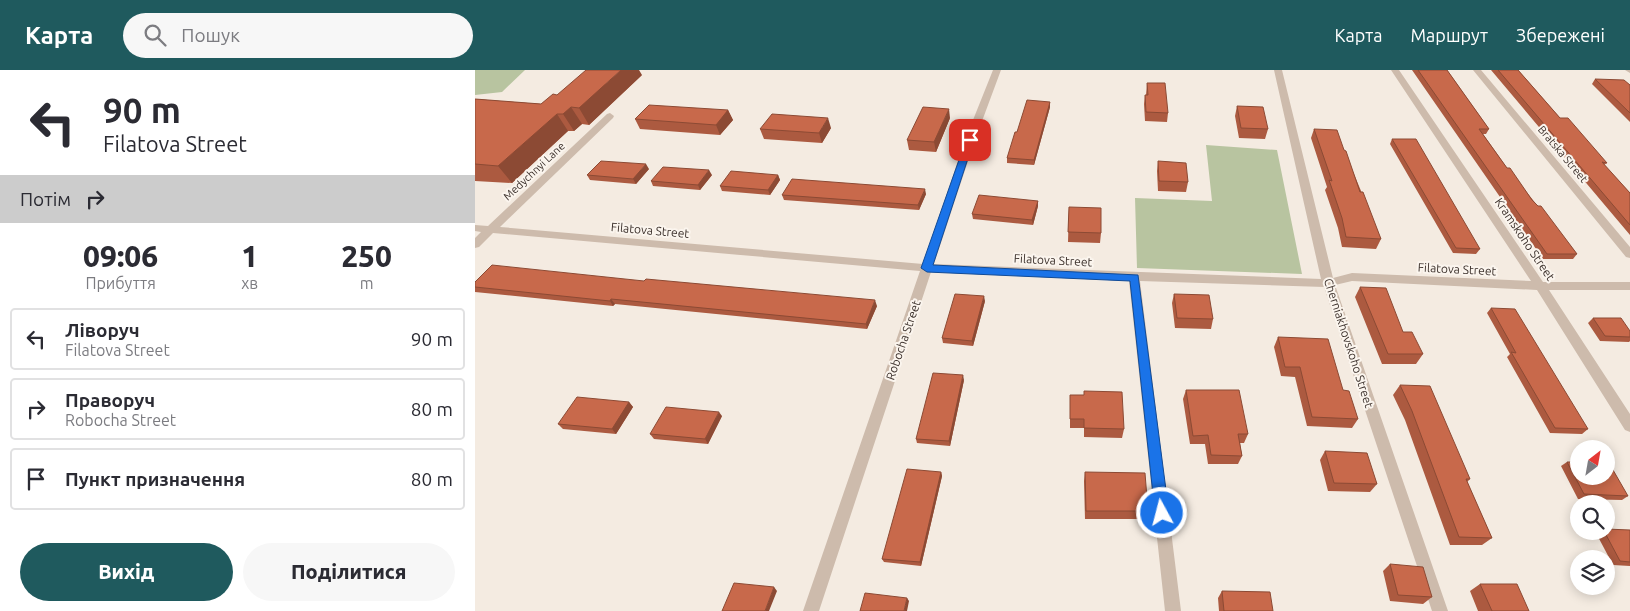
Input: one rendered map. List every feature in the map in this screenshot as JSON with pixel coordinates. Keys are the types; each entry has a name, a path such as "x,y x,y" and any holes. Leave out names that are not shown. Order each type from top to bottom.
{"street":[{"name":"Robocha Street","path":"811,611 970,140 997,70"},
{"name":"Cherniakhovskoho Street","path":"1278,70 1328,283 1440,611"},
{"name":"Kramskoho Street","path":"1395,70 1540,286 1630,426"},
{"name":"Bratska Street","path":"1477,70 1630,254"},
{"name":"Medychnyi Lane","path":"475,244 610,116"},
{"name":"Filatova Street","path":"475,228 927,268 1134,278 1328,283 1352,277 1540,286 1630,286"},
{"path":"1134,278 1173,611"}],"green space":[{"path":"475,70 525,70 502,92 475,95"},
{"path":"1206,145 1277,150 1302,274 1137,268 1135,198 1212,201"}],"building":[{"path":"586,70 621,70 579,108 571,107 563,114 557,114 498,166 475,164 475,99 541,104 553,94 557,95"},
{"path":"1418,70 1447,70 1489,129 1479,129 1507,168 1510,168 1532,200 1538,206 1541,206 1577,254 1547,254"},
{"path":"1498,70 1518,70 1560,118 1568,118 1607,163 1602,162 1630,193 1630,225"},
{"path":"1595,79 1624,80 1630,85 1630,113"},
{"path":"1147,83 1165,83 1168,113 1146,112 1145,95 1148,95"},
{"path":"1027,100 1050,102 1034,160 1007,158 1015,132 1017,132"},
{"path":"649,105 728,110 716,125 635,119"},
{"path":"1237,106 1263,107 1268,129 1241,128"},
{"path":"923,107 949,109 934,142 907,140"},
{"path":"772,114 828,118 819,133 760,129"},
{"path":"1314,129 1337,130 1360,192 1363,192 1381,239 1346,237 1342,218 1329,180 1332,181"},
{"path":"1392,139 1416,139 1480,249 1456,248"},
{"path":"601,161 646,164 633,179 587,175"},
{"path":"1158,161 1186,163 1188,182 1159,181"},
{"path":"663,167 709,170 698,185 651,181"},
{"path":"731,171 778,175 768,190 720,186"},
{"path":"792,179 925,189 918,205 782,195"},
{"path":"979,195 1038,201 1032,220 972,214"},
{"path":"1069,207 1101,208 1101,233 1068,232"},
{"path":"492,265 644,281 646,279 875,300 866,324 475,287 475,282"},
{"path":"1360,287 1386,288 1403,332 1412,332 1423,354 1388,354"},
{"path":"955,294 984,296 972,341 942,338"},
{"path":"1174,294 1209,295 1213,319 1177,318"},
{"path":"1491,308 1515,309 1588,429 1555,428 1511,352 1516,353"},
{"path":"1593,318 1621,318 1630,331 1630,337 1605,336"},
{"path":"1278,337 1328,339 1343,390 1349,391 1358,419 1312,417 1300,367 1285,367"},
{"path":"933,373 963,375 949,441 916,439"},
{"path":"1400,385 1430,386 1470,479 1466,479 1492,538 1459,537 1412,411"},
{"path":"1186,390 1239,390 1248,434 1238,434 1242,456 1211,455 1208,435 1193,436"},
{"path":"1084,391 1122,392 1124,429 1084,428 1084,419 1070,419 1070,395 1084,395"},
{"path":"577,397 629,402 612,429 558,424"},
{"path":"666,407 719,412 705,439 650,434"},
{"path":"1325,451 1367,453 1377,484 1334,483"},
{"path":"907,469 941,472 920,562 882,559"},
{"path":"1085,472 1145,473 1148,511 1086,511"},
{"path":"1615,473 1628,496 1615,495 1584,494 1579,485 1615,485"},
{"path":"1615,529 1630,530 1630,562 1620,561 1609,540 1615,540"},
{"path":"1390,564 1423,567 1432,597 1398,595"},
{"path":"734,583 774,587 765,611 722,611"},
{"path":"1480,584 1517,584 1529,611 1492,611"},
{"path":"1222,591 1270,592 1273,611 1224,611"},
{"path":"865,593 907,598 904,611 860,611"}],"route":[{"path":"970,140 927,268 1134,278 1162,513"}]}
